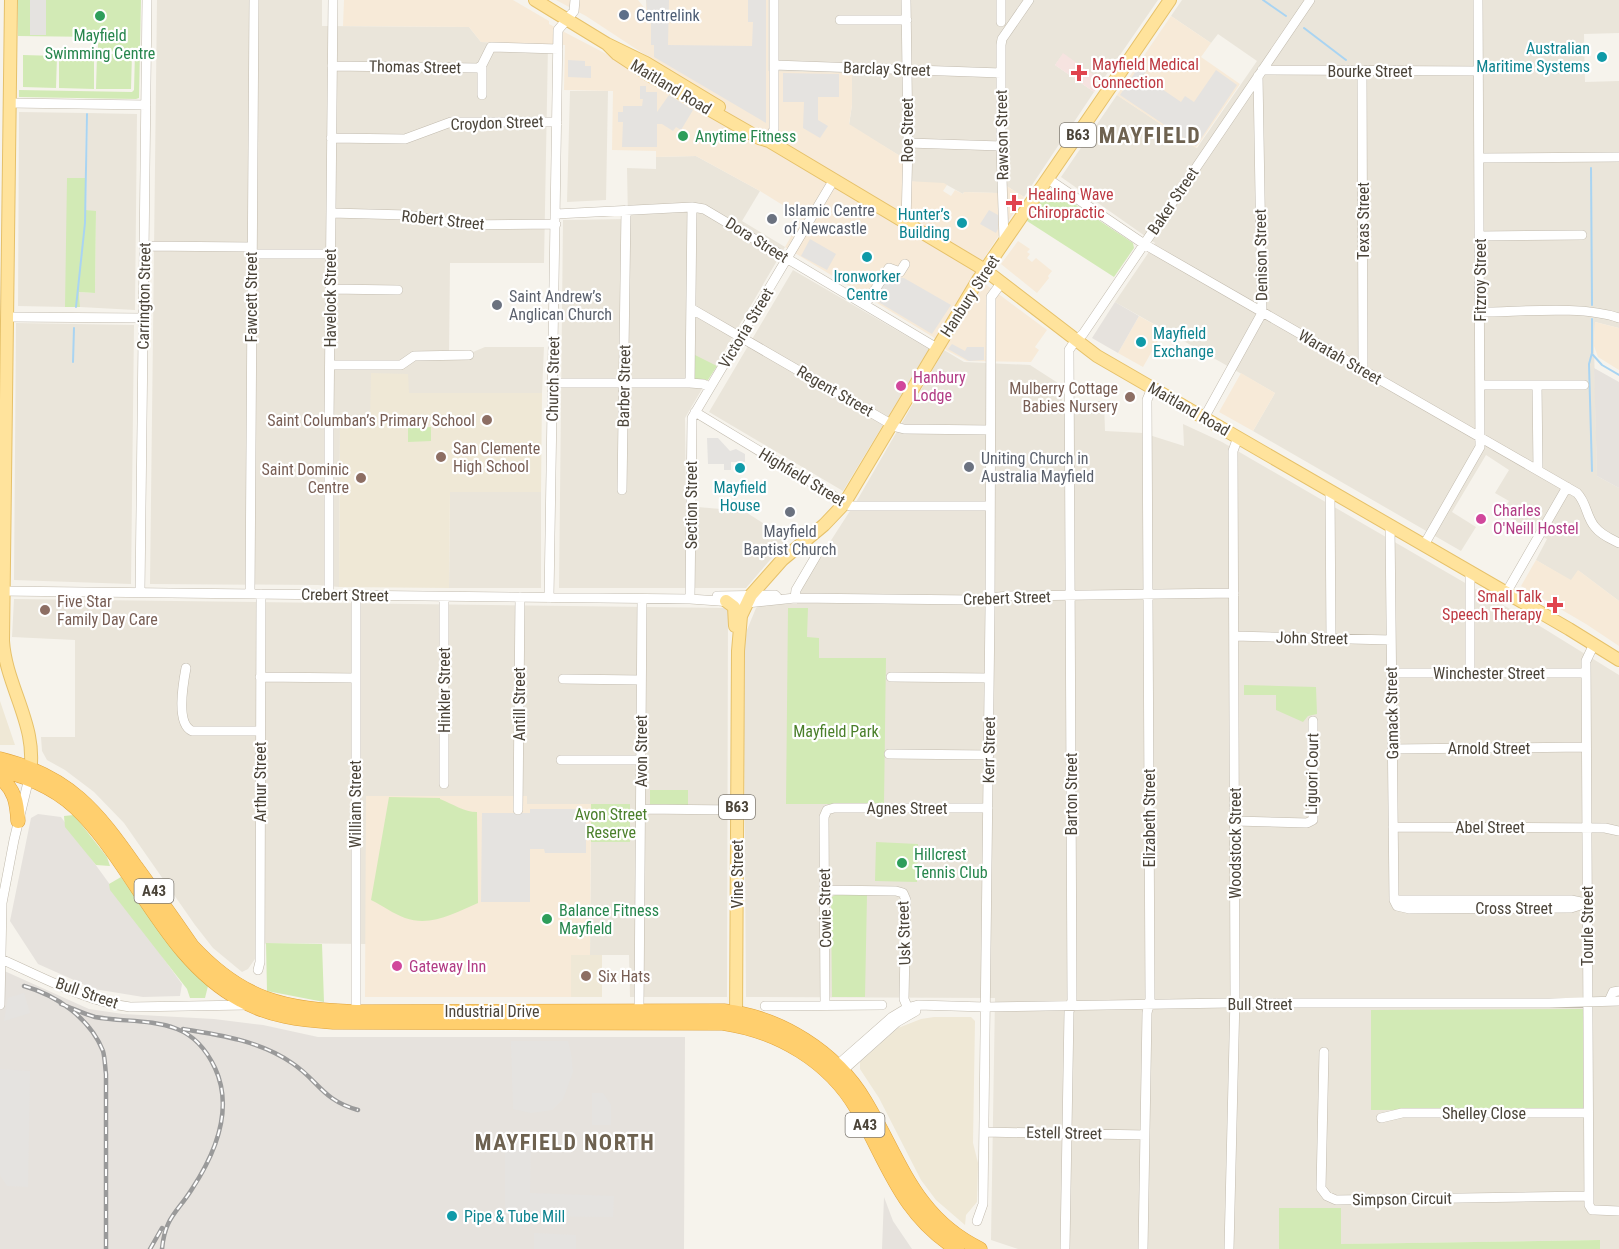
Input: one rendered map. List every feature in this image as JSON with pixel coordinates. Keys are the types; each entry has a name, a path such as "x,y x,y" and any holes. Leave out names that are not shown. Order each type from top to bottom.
{"highway":[{"name":"Industrial Drive","path":"0,759 68,788 91,807 111,831 192,946 207,962 225,978 254,995 275,1003 309,1015 344,1022 697,1022 736,1019"},
{"name":"Industrial Drive","path":"0,770 30,773 82,813 103,838 188,958 221,988 250,1005 272,1013 309,1015 356,1012 639,1011 736,1019 769,1034 836,1072 866,1102 903,1174 918,1197 951,1231 980,1249"},
{"path":"0,778 13,792 18,822"},
{"name":"Industrial Drive","path":"836,1072 906,1203 926,1225 957,1249"}],"main road":[{"path":"11,0 5,59 10,103 4,203 8,317 3,419 2,591 4,654 11,683 29,729 30,773"},
{"name":"Maitland Road","path":"536,0 608,44 617,54 675,90 759,138 769,141 985,270 1097,356 1619,660"},
{"name":"Hanbury Street","path":"753,599 782,560 824,525 844,504 985,270 1170,0"},
{"name":"Vine Street","path":"736,1019 738,651 741,616 753,599"},
{"name":"B63","path":"726,601 734,607 738,651"}],"street":[{"name":"Carrington Street","path":"140,592 147,0"},
{"name":"Fawcett Street","path":"250,594 254,0"},
{"name":"Havelock Street","path":"329,596 333,0"},
{"name":"Church Street","path":"549,598 558,30 575,9 575,0"},
{"path":"769,141 774,129 774,0"},
{"name":"Roe Street","path":"906,0 908,142 906,223"},
{"name":"Rawson Street","path":"1000,0 1005,26 1001,45 1004,244"},
{"path":"1005,26 1029,0"},
{"name":"Baker Street","path":"1075,341 1083,334 1310,0"},
{"name":"Fitzroy Street","path":"1424,545 1480,447 1481,437 1478,0"},
{"path":"840,20 906,20"},
{"name":"Thomas Street","path":"332,66 478,68 482,65 491,47 558,49"},
{"path":"482,65 482,95"},
{"name":"Barclay Street","path":"774,65 1001,73"},
{"name":"Bourke Street","path":"1260,73 1479,71"},
{"name":"Texas Street","path":"1362,72 1363,370"},
{"name":"Denison Street","path":"1204,418 1262,313 1260,73"},
{"path":"10,103 146,105"},
{"name":"Croydon Street","path":"331,138 405,139 451,122 557,122"},
{"path":"908,142 1001,146"},
{"path":"1479,158 1619,157"},
{"name":"Waratah Street","path":"1048,179 1144,244 1567,487 1581,497 1596,530 1619,543"},
{"name":"Victoria Street","path":"695,412 833,181"},
{"path":"690,383 692,207"},
{"name":"Dora Street","path":"556,213 692,207 704,209 937,348"},
{"name":"Barber Street","path":"622,489 626,210"},
{"name":"Robert Street","path":"331,213 407,215 462,225 556,224"},
{"path":"1480,236 1582,235"},
{"path":"144,246 331,254"},
{"path":"869,299 888,265 900,272 905,264"},
{"name":"Kerr Street","path":"977,1221 983,1204 991,297 1002,282"},
{"path":"330,289 398,290"},
{"name":"Regent Street","path":"692,309 891,424 904,429 990,430"},
{"path":"1480,312 1583,311 1603,312 1619,318"},
{"path":"8,317 143,318"},
{"name":"Barton Street","path":"1065,1248 1069,1016 1072,998 1069,350 1075,341"},
{"path":"330,365 401,365 414,357 469,355"},
{"path":"553,383 690,383 710,387"},
{"path":"1481,385 1584,385"},
{"path":"1537,385 1538,470"},
{"name":"Elizabeth Street","path":"1143,1249 1147,1011 1149,1005 1147,400 1152,388"},
{"name":"Highfield Street","path":"695,412 852,507 990,506"},
{"name":"Section Street","path":"690,599 691,423 695,412"},
{"name":"Woodstock Street","path":"1229,1249 1235,1004 1233,451 1238,437"},
{"path":"1506,593 1567,487"},
{"path":"1330,491 1331,639"},
{"name":"Gamack Street","path":"1390,525 1394,900"},
{"path":"795,598 796,590 816,556"},
{"path":"1470,572 1470,672"},
{"name":"Crebert Street","path":"2,591 753,599"},
{"name":"Crebert Street","path":"690,599 726,601 775,595 780,598 973,600 1070,595 1234,593"},
{"name":"Arthur Street","path":"258,970 260,962 261,594"},
{"name":"William Street","path":"356,596 356,1012"},
{"name":"Hinkler Street","path":"444,597 444,784"},
{"name":"Antill Street","path":"518,810 520,597"},
{"name":"Avon Street","path":"639,1011 642,598"},
{"name":"John Street","path":"1234,636 1390,640"},
{"name":"Tourle Street","path":"1594,644 1586,657 1588,1205 1592,1210 1619,1211"},
{"path":"186,668 183,684 183,721 186,727 192,731 260,731"},
{"name":"Winchester Street","path":"1392,674 1586,673"},
{"path":"260,677 355,678"},
{"path":"891,677 989,678"},
{"path":"563,679 641,680"},
{"name":"Liguori Court","path":"1235,821 1307,823 1313,820 1313,721"},
{"name":"Arnold Street","path":"1393,749 1586,747"},
{"path":"889,754 988,755"},
{"path":"561,760 641,760"},
{"path":"0,1005 2,903 30,773"},
{"name":"Agnes Street","path":"827,810 834,808 988,808"},
{"path":"640,809 737,810"},
{"name":"Cowie Street","path":"825,1005 824,817 827,810"},
{"name":"Abel Street","path":"1393,826 1605,828 1619,831"},
{"name":"Usk Street","path":"825,890 903,893 906,900 904,1000 909,1010"},
{"name":"Cross Street","path":"1394,900 1571,900 1587,903"},
{"name":"Bull Street","path":"1,958 95,1000 112,1005 130,1007 250,1005"},
{"path":"1614,1001 1613,992 1619,991"},
{"name":"Bull Street","path":"836,1072 892,1017 909,1010 933,1006 1614,1001"},
{"path":"765,1006 882,1005"},
{"name":"Simpson Circuit","path":"1324,1052 1322,1188 1327,1196 1336,1200 1588,1196"},
{"name":"Shelley Close","path":"1381,1118 1402,1113 1587,1113"},
{"name":"Estell Street","path":"984,1132 1145,1135"}],"shaded area":[{"path":"30,0 46,0 46,35 30,35"},
{"path":"157,0 322,0 322,26 469,27 481,42 548,45 544,263 450,263 449,351 473,352 485,347 544,347 542,393 408,393 370,422 340,423 339,587 150,584"},
{"path":"344,0 513,0 549,21 549,24 614,58 659,64 586,16 556,0 638,0 646,10 646,0 768,0 768,71 852,73 852,105 849,124 905,159 906,181 944,183 947,185 943,191 951,196 955,190 963,194 964,192 998,193 1005,185 1024,197 973,275 1047,330 1035,347 1039,350 1031,362 967,361 946,350 933,337 785,247 802,217 760,191 696,156 656,157 656,151 612,150 613,91 564,90 565,45 481,42 469,27 343,26"},
{"path":"646,0 669,0 668,45 752,46 753,22 748,22 748,0 766,0 766,123 654,57 654,45 651,45 651,14 647,10"},
{"path":"768,0 1158,0 1102,81 1063,54 1055,65 1094,92 1024,197 1005,185 998,193 964,192 963,194 947,185 906,181 905,159 849,125 852,105 768,71"},
{"path":"1182,0 1619,0 1619,33 1584,34 1585,82 1619,81 1619,328 1595,322 1594,346 1597,476 1619,488 1619,601 1579,571 1571,581 1536,560 1547,539 1502,513 1509,501 1495,493 1509,470 1486,455 1452,512 1476,527 1461,551 1253,431 1275,393 1115,302 1155,243 1061,177 1117,95 1197,148 1257,61 1218,34 1211,43 1171,16"},
{"path":"1171,16 1211,43 1201,57 1240,84 1196,148 1117,95"},
{"name":"Mayfield Medical Connection","path":"1063,53 1102,81 1094,92 1055,65"},
{"path":"568,60 585,61 585,66 591,66 591,78 568,77"},
{"path":"1140,65 1147,70 1143,76 1181,102 1185,96 1194,102 1216,70 1237,85 1196,146 1120,95"},
{"path":"783,73 839,74 839,97 818,97 818,120 828,126 820,138 803,128 804,102 783,102"},
{"path":"640,86 646,86 646,92 657,92 657,112 669,95 693,110 681,130 676,127 673,131 662,124 657,124 657,147 622,147 623,122 618,122 618,112 623,112 623,106 642,106"},
{"path":"570,91 608,91 606,200 567,202"},
{"path":"19,112 86,113 85,178 67,178 67,307 18,306"},
{"path":"88,113 137,114 135,310 80,307 79,292 95,293 96,212 86,210"},
{"path":"696,156 760,191 742,221 785,247 685,418 686,506 744,511 788,539 746,588 559,588 563,220 628,219 627,168 656,169 656,157"},
{"path":"989,210 998,215 996,233 980,224"},
{"path":"810,239 836,254 827,270 801,256"},
{"path":"1018,241 1030,249 1027,252 1030,254 1027,258 1032,262 1036,258 1052,271 1037,293 1001,264"},
{"path":"793,270 929,349 843,491 709,412"},
{"path":"886,278 904,278 951,305 932,334 875,300"},
{"path":"1115,302 1139,316 1118,353 1092,338"},
{"path":"1139,316 1164,330 1143,367 1118,353"},
{"path":"1595,322 1619,328 1619,370 1598,357 1594,346"},
{"path":"16,323 134,325 131,584 14,580"},
{"path":"952,344 965,351 967,347 984,347 984,360 969,361 948,349"},
{"path":"944,350 964,362 1030,365 1061,385 1062,401 1104,401 1105,431 1143,433 1184,446 1183,424 1222,442 1543,628 1619,675 1619,1249 1600,1249 1599,1240 1279,1245 1279,1249 1018,1249 991,1240 995,998 746,997 744,729 747,630 760,604 797,604 797,593 859,497"},
{"path":"1594,368 1619,382 1619,488 1597,476"},
{"name":"San Clemente High School","path":"371,373 408,374 409,393 542,393 541,492 450,492 449,588 339,587 340,422 370,422"},
{"path":"1241,373 1275,393 1253,431 1219,412"},
{"path":"707,438 718,438 730,451 736,449 745,454 745,462 731,462 731,470 724,470 724,464 708,464"},
{"path":"450,491 541,492 541,588 449,588"},
{"path":"1536,560 1571,580 1578,570 1619,601 1619,646 1521,586"},
{"path":"14,599 728,608 727,997 630,997 629,955 590,955 591,842 630,842 527,804 527,797 366,797 366,944 266,943 248,969 242,972 213,948 124,823 94,792 65,770 47,760 42,751 41,737 75,737 75,640 12,637"},
{"path":"0,701 15,745 0,745"},
{"path":"366,796 527,796 527,804 591,804 590,955 571,956 571,997 365,997"},
{"path":"530,809 586,809 586,853 545,853 544,849 530,849 530,902 481,902 482,813 530,813"},
{"path":"38,814 61,817 182,984 180,996 143,997 94,989 38,964 10,921 31,818"},
{"name":"Six Hats","path":"571,955 602,955 602,997 571,997"},
{"path":"0,969 89,1009 123,1014 214,1019 263,1025 318,1037 685,1037 684,1249 0,1249"},
{"path":"24,993 30,1013 4,1021 8,998"},
{"path":"971,1017 975,1021 973,1143 978,1163 977,1202 966,1215 965,1225 936,1200 921,1180 879,1098 860,1069 860,1062 898,1028 921,1019"},
{"path":"511,1041 568,1041 573,1072 563,1099 552,1110 531,1113 513,1109"},
{"path":"0,1069 30,1071 28,1187 7,1186 0,1175"},
{"path":"592,1093 603,1093 611,1105 611,1125 592,1125"},
{"path":"505,1142 531,1142 530,1193 614,1196 613,1217 505,1216"},
{"path":"884,1197 893,1221 912,1249 882,1249"},
{"path":"534,1233 576,1235 576,1249 534,1249"}],"green space":[{"path":"18,0 141,0 139,98 19,97 19,90 132,92 134,90 135,52 98,51 98,37 18,36"},
{"path":"59,54 94,54 94,89 59,88"},
{"path":"97,54 132,54 131,89 96,89"},
{"path":"23,55 57,56 56,88 23,87"},
{"path":"67,178 85,178 86,210 96,211 95,293 79,292 80,307 65,307"},
{"path":"1048,189 1052,189 1133,243 1134,248 1114,277 1027,221"},
{"path":"695,355 717,366 708,380 695,379"},
{"path":"431,427 431,441 408,442 408,428"},
{"name":"Mayfield Park","path":"788,608 808,608 807,637 819,638 819,658 886,658 884,804 786,804"},
{"path":"1244,685 1316,687 1317,714 1308,716 1303,722 1276,710 1276,695 1244,695"},
{"path":"650,790 688,790 688,806 650,806"},
{"path":"389,797 440,798 463,809 477,812 478,903 443,918 424,921 405,918 371,900"},
{"name":"Avon Street Reserve","path":"591,804 630,804 630,842 591,842"},
{"path":"74,815 107,857 110,866 96,865 65,827 64,816"},
{"name":"Hillcrest Tennis Club","path":"876,842 918,844 917,882 875,881"},
{"path":"121,877 175,953 208,986 205,998 190,998 187,989 110,890 109,884"},
{"path":"835,895 867,895 865,997 832,997 831,901"},
{"path":"266,943 322,944 324,1002 267,991"},
{"path":"1583,1009 1583,1109 1371,1110 1371,1010"},
{"path":"1279,1208 1341,1208 1341,1244 1600,1240 1600,1249 1279,1249"}],"waterway":[{"path":"1263,0 1286,16"},
{"path":"1304,28 1346,60"},
{"path":"76,307 85,223 87,114"},
{"path":"1591,168 1592,305"},
{"path":"1592,319 1592,353 1589,364 1592,471"},
{"path":"73,362 74,328"},
{"path":"1593,355 1602,365 1619,375"}],"railway":[{"path":"24,986 48,995 81,1018 90,1028 103,1051 106,1074 106,1249"},
{"path":"61,1004 95,1017 157,1024 177,1029 200,1045 215,1068 223,1099 219,1131 208,1161 169,1222 162,1249"},
{"path":"183,1029 253,1044 280,1055 336,1101 358,1110"},
{"path":"150,1249 162,1228"}],"place":[{"name":"Centrelink","path":"624,15"},
{"name":"Mayfield Swimming Centre","path":"100,16"},
{"name":"Australian Maritime Systems","path":"1602,57"},
{"name":"Mayfield Medical Connection","path":"1079,73"},
{"name":"Anytime Fitness","path":"683,136"},
{"name":"Healing Wave Chiropractic","path":"1014,203"},
{"name":"Islamic Centre of Newcastle","path":"772,219"},
{"name":"Hunter’s Building","path":"962,223"},
{"name":"Ironworker Centre","path":"867,257"},
{"name":"Saint Andrew’s Anglican Church","path":"497,305"},
{"name":"Mayfield Exchange","path":"1141,342"},
{"name":"Hanbury Lodge","path":"901,386"},
{"name":"Mulberry Cottage Babies Nursery","path":"1130,397"},
{"name":"Saint Columban’s Primary School","path":"487,420"},
{"name":"San Clemente High School","path":"441,457"},
{"name":"Uniting Church in Australia Mayfield","path":"969,467"},
{"name":"Mayfield House","path":"740,468"},
{"name":"Saint Dominic Centre","path":"361,478"},
{"name":"Mayfield Baptist Church","path":"790,512"},
{"name":"Charles O'Neill Hostel","path":"1481,519"},
{"name":"Small Talk Speech Therapy","path":"1555,605"},
{"name":"Five Star Family Day Care","path":"45,610"},
{"name":"Hillcrest Tennis Club","path":"902,863"},
{"name":"Balance Fitness Mayfield","path":"547,919"},
{"name":"Gateway Inn","path":"397,966"},
{"name":"Six Hats","path":"586,976"},
{"name":"Pipe & Tube Mill","path":"452,1216"}],"district":[{"name":"MAYFIELD","path":"1150,135"},
{"name":"MAYFIELD NORTH","path":"565,1142"}]}
